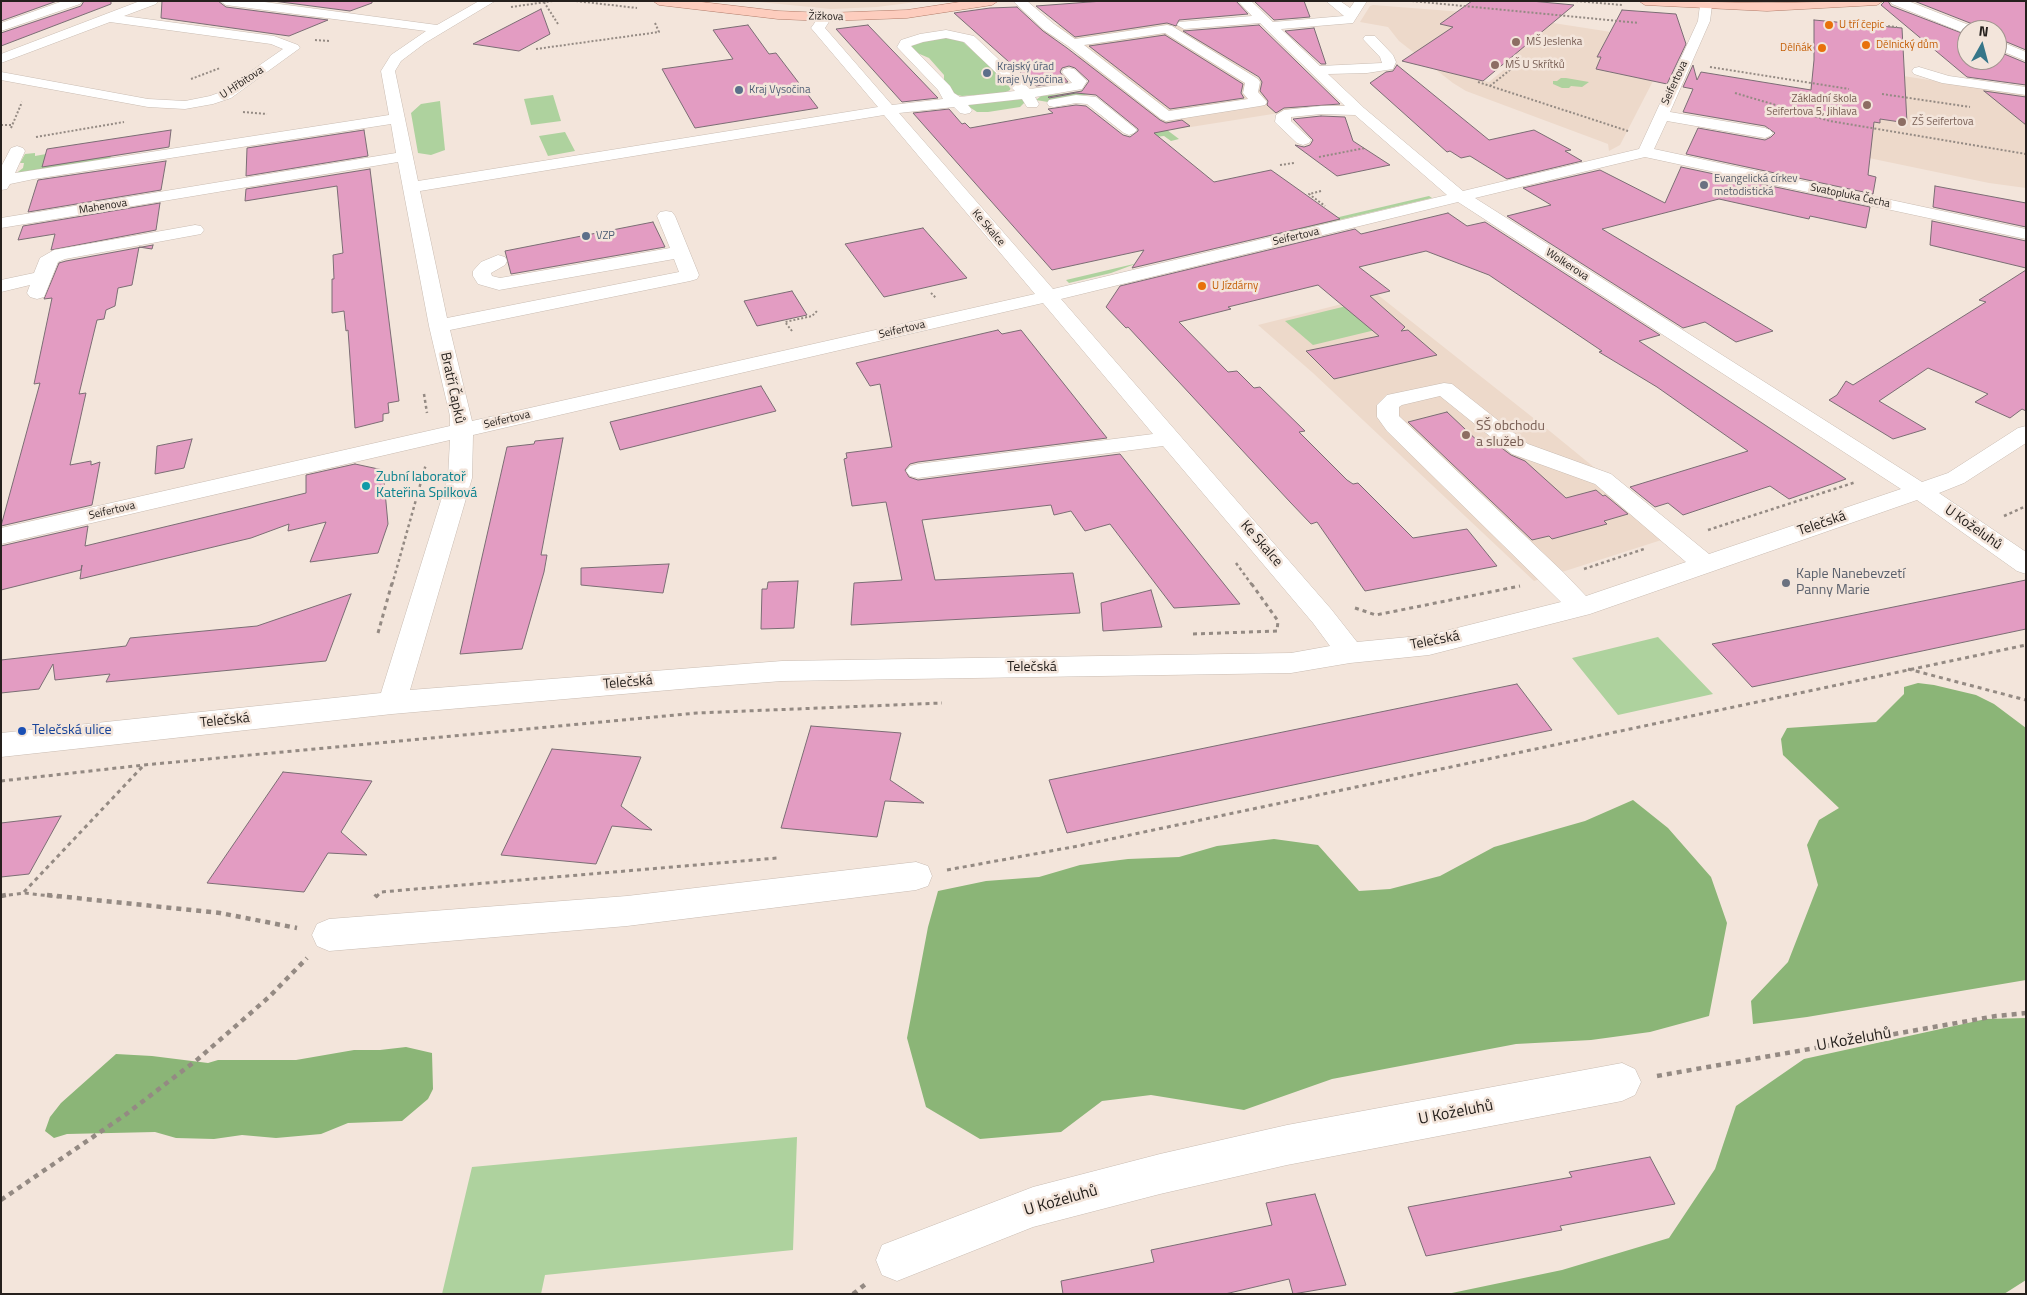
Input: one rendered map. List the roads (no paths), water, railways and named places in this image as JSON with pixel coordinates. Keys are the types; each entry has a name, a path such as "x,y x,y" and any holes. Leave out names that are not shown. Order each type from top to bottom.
{"main road":[{"name":"Žižkova","path":"659,1 778,15 826,17 907,14 992,1"},
{"path":"1645,1 1706,6 1740,4 1810,6 1878,1"}],"street":[{"path":"1,27 76,1"},
{"name":"U Hřbitova","path":"1,59 152,1"},
{"path":"226,1 439,29"},
{"name":"Bratří Čapků","path":"392,703 460,478 461,416 439,326 388,71 396,58 420,40 490,1"},
{"path":"1019,1 1049,27 1073,43 1166,116 1260,102 1250,93 1253,82 1167,29 1073,43"},
{"name":"Wolkerova","path":"1244,1 1359,111 1410,163 1920,491"},
{"path":"1332,1 1350,15"},
{"path":"1184,25 1341,22 1348,20 1362,1"},
{"path":"1896,1 1957,25"},
{"name":"Seifertova","path":"1,536 1049,296 1645,152 1704,21 1706,6"},
{"name":"Ke Skalce","path":"826,17 818,28 1322,616 1350,654"},
{"name":"U Hřbitova","path":"1,76 148,103 185,105 213,100 226,95 293,48 274,40 110,18"},
{"path":"951,119 978,115 964,110 957,101 948,96 926,68 904,48 906,43 915,39 939,35 962,36 968,39 1026,93 1028,109 1086,98 1129,130"},
{"path":"2007,36 2013,36"},
{"path":"1316,70 1367,69 1388,66 1389,62 1386,55 1370,39"},
{"path":"2007,50 2025,60"},
{"path":"1918,71 1947,80 2026,91"},
{"path":"412,188 887,110 1077,86 1080,81 1069,72"},
{"path":"1319,98 1343,96"},
{"path":"1303,140 1283,122 1284,115 1321,110 1359,111"},
{"path":"1661,115 1764,133"},
{"path":"115,157 398,118"},
{"path":"2,182 34,174 193,145"},
{"path":"2,182 16,152"},
{"name":"Svatopluka Čecha","path":"1645,152 2026,234"},
{"name":"Mahenova","path":"1,223 405,156"},
{"path":"439,326 690,275 666,216"},
{"path":"1,286 40,285 46,262 60,254 195,230"},
{"path":"498,261 482,271 482,276 490,282 508,284 680,252"},
{"path":"508,284 512,311"},
{"path":"1581,607 1554,578 1395,426 1388,417 1388,405 1395,400 1444,388 1520,449 1603,479 1706,564"},
{"name":"Telečská","path":"1,745 392,703 704,676 782,671 1291,663 1429,645 1581,607 1920,491 1956,478 2026,432"},
{"path":"918,471 1169,438"},
{"name":"U Koželuhů","path":"1920,491 2026,565"},
{"path":"330,935 627,911 916,876"},
{"name":"U Koželuhů","path":"897,1260 1033,1207 1160,1174 1287,1145 1622,1082"}],"place":[{"name":"U tří čepic","path":"1829,25"},
{"name":"MŠ Jeslenka","path":"1516,42"},
{"name":"Dělnický dům","path":"1866,45"},
{"name":"Dělňák","path":"1822,48"},
{"name":"MŠ U Skřítků","path":"1495,65"},
{"name":"Krajský úřad kraje Vysočina","path":"987,73"},
{"name":"Kraj Vysočina","path":"739,90"},
{"name":"Základní škola Seifertova 5, Jihlava","path":"1867,105"},
{"name":"ZŠ Seifertova","path":"1902,122"},
{"name":"Evangelická církev metodistická","path":"1704,185"},
{"name":"VZP","path":"586,236"},
{"name":"U Jízdárny","path":"1202,286"},
{"name":"SŠ obchodu a služeb","path":"1466,435"},
{"name":"Zubní laboratoř Kateřina Spilková","path":"366,486"},
{"name":"Kaple Nanebevzetí Panny Marie","path":"1786,583"},
{"name":"Telečská ulice","path":"22,731"}]}
